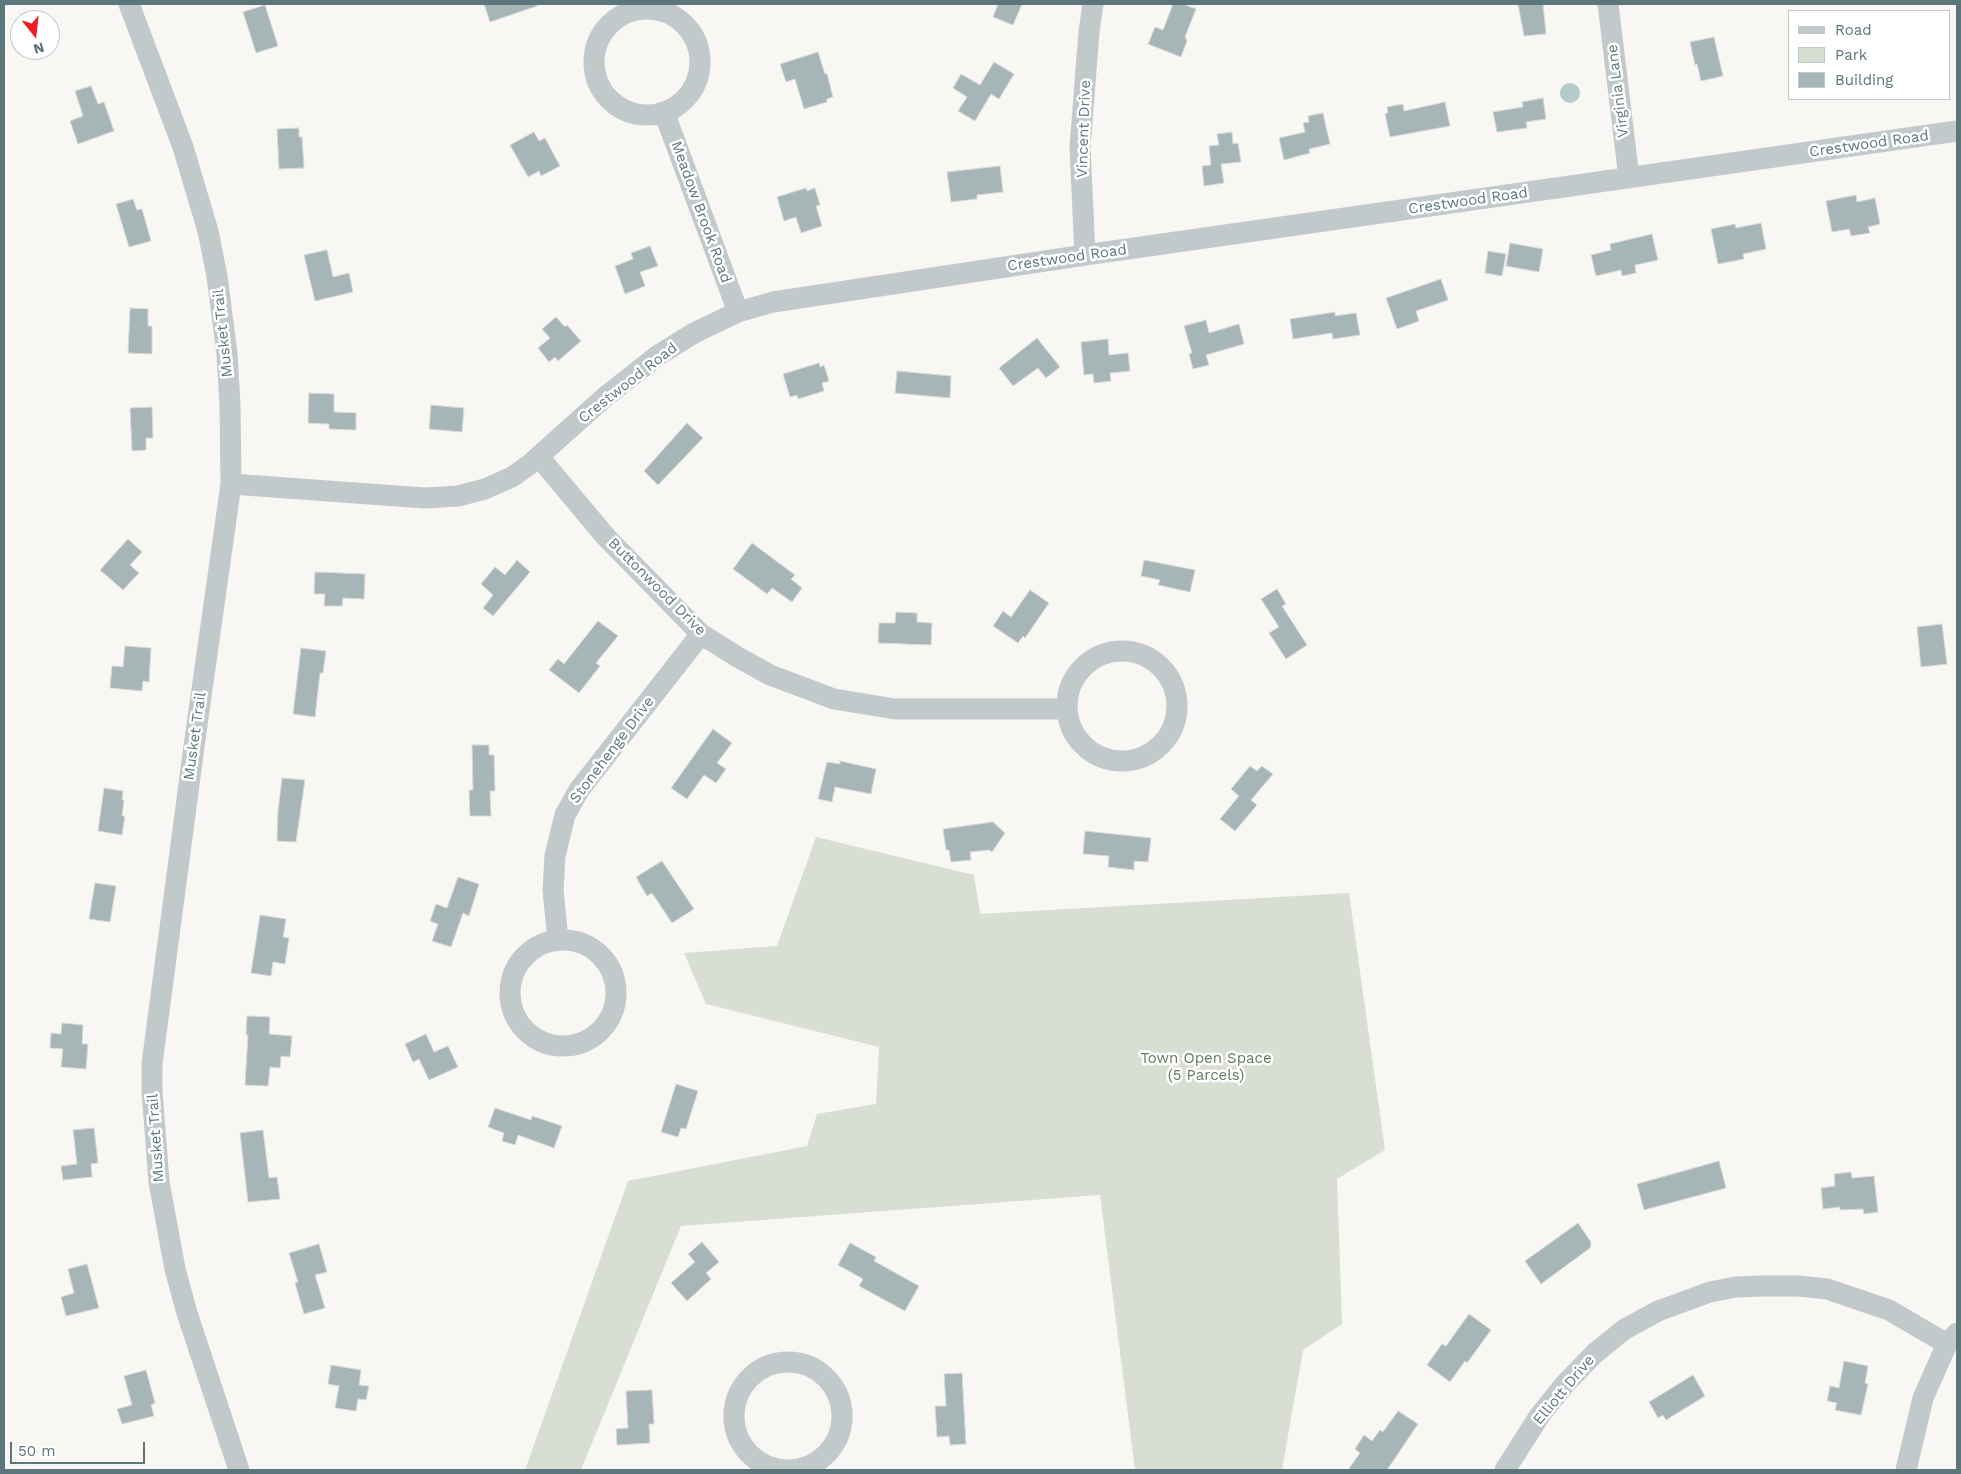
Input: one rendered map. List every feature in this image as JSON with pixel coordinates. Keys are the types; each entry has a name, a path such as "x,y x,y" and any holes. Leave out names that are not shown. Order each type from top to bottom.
{"street":[{"name":"Musket Trail","path":"129,4 183,147 208,231 217,276 227,354 231,484 194,740 152,1064 152,1091 158,1182 175,1269 187,1313 239,1470"},
{"name":"Vincent Drive","path":"1085,255 1080,147 1093,4"},
{"name":"Virginia Lane","path":"1608,4 1629,178"},
{"path":"638,9 656,9 672,14 686,26 696,40 700,57 699,75 691,91 679,104 664,112 646,115 629,112 613,104 602,91 594,75 593,57 598,40 607,25 621,14 638,9"},
{"name":"Meadow Brook Road","path":"664,112 738,312"},
{"name":"Crestwood Road","path":"231,484 425,498 458,496 485,489 512,477 539,457 605,397 657,356 694,333 738,312 773,302 1085,255 1957,131"},
{"name":"Buttonwood Drive","path":"539,457 606,537 701,634 770,675 834,699 895,709 1067,709"},
{"name":"Stonehenge Drive","path":"558,940 553,890 555,856 565,815 578,790 701,634"},
{"path":"1111,652 1130,652 1148,658 1164,670 1174,686 1177,704 1175,723 1166,740 1152,753 1134,760 1114,761 1096,755 1081,744 1071,728 1067,709 1070,690 1078,673 1093,660 1111,652"},
{"path":"558,940 576,941 592,948 606,960 614,975 617,993 614,1010 606,1026 593,1038 577,1045 560,1047 542,1043 527,1033 516,1019 510,1002 510,985 516,968 527,954 542,944 558,940"},
{"name":"Elliott Drive","path":"1505,1470 1540,1415 1565,1384 1595,1353 1624,1329 1658,1310 1710,1292 1762,1286 1798,1286 1827,1289 1889,1310 1952,1338"},
{"path":"1906,1470 1923,1398 1952,1338"},
{"path":"787,1361 806,1364 822,1373 835,1387 842,1404 843,1422 838,1440 826,1455 811,1466 793,1470 776,1469 760,1462 747,1451 738,1437 734,1420 735,1403 742,1387 753,1374 769,1365 787,1361"}],"green space":[{"name":"Town Open Space (5 Parcels)","path":"816,837 974,875 980,914 1349,893 1385,1150 1337,1179 1342,1324 1303,1350 1282,1470 1135,1470 1100,1195 681,1226 581,1470 525,1470 628,1181 807,1146 817,1114 876,1104 879,1047 706,1004 684,953 777,946"}],"shaded area":[{"path":"1570,83 1577,86 1580,93 1577,100 1570,103 1563,100 1560,93 1563,86"}],"building":[{"path":"484,4 537,4 537,6 490,22"},
{"path":"998,4 1022,4 1013,25 993,17"},
{"path":"1173,4 1183,4 1196,9 1185,37 1187,41 1181,57 1148,44 1155,27 1163,30"},
{"path":"1518,4 1543,4 1546,34 1524,36"},
{"path":"265,5 278,46 256,53 243,12"},
{"path":"1714,37 1723,76 1701,81 1690,42"},
{"path":"818,52 825,74 827,74 833,97 827,99 827,102 804,109 795,79 786,82 780,64"},
{"path":"994,62 1014,74 999,99 991,94 975,121 958,111 967,97 953,88 961,74 980,85"},
{"path":"91,86 98,104 104,102 114,131 78,144 70,121 83,116 75,91"},
{"path":"1543,98 1546,119 1526,122 1527,128 1497,132 1493,112 1523,107 1522,102"},
{"path":"1445,102 1450,126 1390,137 1385,114 1388,113 1387,107 1403,104 1404,111"},
{"path":"1323,113 1330,144 1309,149 1310,153 1284,160 1279,138 1305,132 1303,123 1309,122 1308,116"},
{"path":"299,128 299,137 302,137 304,168 279,169 277,129"},
{"path":"534,132 539,141 545,138 560,166 541,176 539,171 528,177 510,145"},
{"path":"1232,132 1233,144 1238,143 1241,162 1221,164 1224,183 1204,186 1202,166 1211,165 1209,146 1219,145 1217,134"},
{"path":"1000,166 1003,192 977,195 977,199 951,202 947,172"},
{"path":"806,188 807,191 815,188 820,205 816,206 822,226 801,233 796,217 784,221 777,197"},
{"path":"1856,195 1857,202 1875,198 1880,224 1868,227 1870,233 1851,236 1849,229 1832,232 1826,201"},
{"path":"133,199 137,210 142,209 151,241 129,247 116,204"},
{"path":"1761,223 1766,249 1743,254 1744,259 1718,264 1711,229 1735,224 1736,228"},
{"path":"1652,234 1658,260 1635,265 1636,273 1622,276 1621,270 1596,276 1591,255 1611,250 1610,244"},
{"path":"1510,243 1543,249 1539,272 1506,266"},
{"path":"650,246 658,266 640,272 645,286 625,294 615,266 633,259 631,253"},
{"path":"327,250 333,277 349,273 353,292 315,301 304,255"},
{"path":"1488,251 1506,254 1502,276 1485,273"},
{"path":"1441,279 1448,300 1416,311 1419,321 1397,329 1386,298"},
{"path":"130,308 148,309 148,326 152,326 152,354 128,353"},
{"path":"1335,312 1335,316 1356,313 1360,335 1333,339 1332,333 1293,339 1290,319"},
{"path":"556,317 565,327 567,325 581,341 558,361 555,357 549,362 538,348 550,338 542,329"},
{"path":"1206,320 1209,333 1239,324 1244,344 1206,355 1209,365 1193,369 1189,354 1192,353 1184,326"},
{"path":"1037,338 1060,367 1046,378 1038,368 1013,386 999,368"},
{"path":"1108,339 1109,355 1128,353 1130,371 1110,373 1111,381 1094,383 1093,374 1084,375 1081,342"},
{"path":"819,363 820,367 824,365 829,381 822,383 824,391 798,399 797,395 790,397 783,374"},
{"path":"897,371 951,376 950,398 895,393"},
{"path":"309,393 334,394 334,412 356,413 356,430 329,429 329,424 308,423"},
{"path":"431,405 464,408 462,432 429,429"},
{"path":"152,407 153,438 146,438 146,450 132,451 130,408"},
{"path":"687,423 703,438 658,485 644,471"},
{"path":"128,539 142,552 130,565 139,573 123,590 100,570"},
{"path":"752,543 795,575 791,579 802,588 792,602 772,588 767,594 733,569"},
{"path":"517,560 530,572 493,616 483,608 493,595 481,584 495,567 505,575"},
{"path":"1144,560 1195,570 1190,592 1158,585 1160,580 1141,576"},
{"path":"315,572 365,574 364,599 343,598 342,606 324,606 325,594 314,594"},
{"path":"1277,589 1286,604 1282,606 1307,645 1286,659 1269,633 1279,627 1261,599"},
{"path":"1030,590 1049,603 1025,638 1023,636 1018,643 993,626 1003,611 1011,617"},
{"path":"896,612 917,613 917,622 932,623 931,645 878,643 879,623 895,623"},
{"path":"598,621 618,636 596,663 600,666 579,693 549,670 558,659 564,664"},
{"path":"1942,624 1947,664 1921,667 1917,627"},
{"path":"125,646 151,648 149,682 143,681 142,691 110,688 112,666 123,667"},
{"path":"301,648 326,651 323,673 320,673 315,717 293,714"},
{"path":"713,729 732,743 717,763 726,769 716,783 704,775 687,799 671,788"},
{"path":"472,745 489,745 489,755 494,755 495,791 490,791 491,816 470,816 469,790 473,790"},
{"path":"840,761 876,769 871,794 835,787 832,802 818,799 827,762 840,764"},
{"path":"1250,766 1257,771 1262,766 1273,774 1251,800 1257,805 1235,831 1220,819 1239,796 1231,789"},
{"path":"282,778 305,780 296,842 277,841"},
{"path":"104,788 123,791 122,816 125,816 122,835 98,831"},
{"path":"993,822 1005,833 992,852 989,850 970,852 971,860 951,862 949,850 946,850 943,829"},
{"path":"1085,831 1151,838 1148,862 1134,861 1134,870 1108,867 1109,856 1083,854"},
{"path":"662,861 694,909 672,923 652,893 647,896 636,877"},
{"path":"458,877 479,884 469,916 463,913 451,947 432,941 438,924 430,921 436,904 447,908"},
{"path":"95,883 116,886 110,922 89,919"},
{"path":"260,915 286,919 283,937 289,938 285,964 273,962 271,976 251,973"},
{"path":"247,1016 270,1017 269,1034 292,1036 290,1057 281,1056 280,1068 270,1067 268,1086 245,1085 248,1035 246,1035"},
{"path":"62,1023 83,1025 82,1044 88,1044 86,1069 61,1067 63,1049 50,1048 51,1033 61,1034"},
{"path":"426,1034 434,1052 448,1046 458,1067 429,1080 419,1059 413,1062 405,1044"},
{"path":"676,1084 698,1091 686,1129 681,1128 678,1137 661,1132"},
{"path":"495,1108 531,1120 532,1116 562,1126 554,1148 518,1135 515,1145 502,1141 504,1133 488,1127"},
{"path":"94,1128 98,1163 91,1164 92,1177 63,1180 61,1166 77,1164 73,1130"},
{"path":"263,1130 269,1178 277,1177 280,1199 248,1202 240,1133"},
{"path":"1719,1161 1726,1188 1644,1210 1637,1184"},
{"path":"1851,1172 1852,1178 1874,1176 1878,1212 1864,1214 1863,1209 1840,1210 1840,1207 1823,1209 1821,1188 1835,1186 1834,1174"},
{"path":"1578,1223 1591,1242 1590,1248 1541,1284 1525,1261"},
{"path":"702,1242 719,1262 706,1273 711,1279 687,1301 671,1283 695,1262 688,1254"},
{"path":"850,1243 876,1257 874,1261 919,1286 905,1311 859,1286 863,1279 838,1265"},
{"path":"319,1244 327,1272 315,1275 325,1308 304,1314 295,1283 298,1282 289,1253"},
{"path":"87,1264 99,1308 66,1316 61,1297 74,1293 68,1269"},
{"path":"1469,1314 1491,1330 1467,1363 1465,1361 1450,1382 1427,1365 1442,1344 1446,1346"},
{"path":"1844,1361 1868,1366 1865,1383 1868,1384 1861,1415 1835,1410 1837,1403 1827,1401 1830,1386 1839,1388"},
{"path":"331,1365 361,1370 359,1385 369,1386 366,1400 358,1399 356,1411 335,1408 339,1386 328,1384"},
{"path":"146,1370 155,1403 151,1405 154,1416 122,1424 117,1409 132,1405 124,1376"},
{"path":"962,1373 966,1444 950,1445 949,1436 937,1437 935,1406 946,1406 944,1374"},
{"path":"1693,1375 1705,1396 1666,1420 1663,1415 1658,1418 1649,1402"},
{"path":"652,1390 654,1424 649,1424 650,1443 617,1445 616,1429 628,1428 626,1391"},
{"path":"1398,1411 1418,1424 1387,1470 1348,1470 1360,1453 1355,1449 1364,1435 1372,1441 1380,1430 1383,1432"}]}
